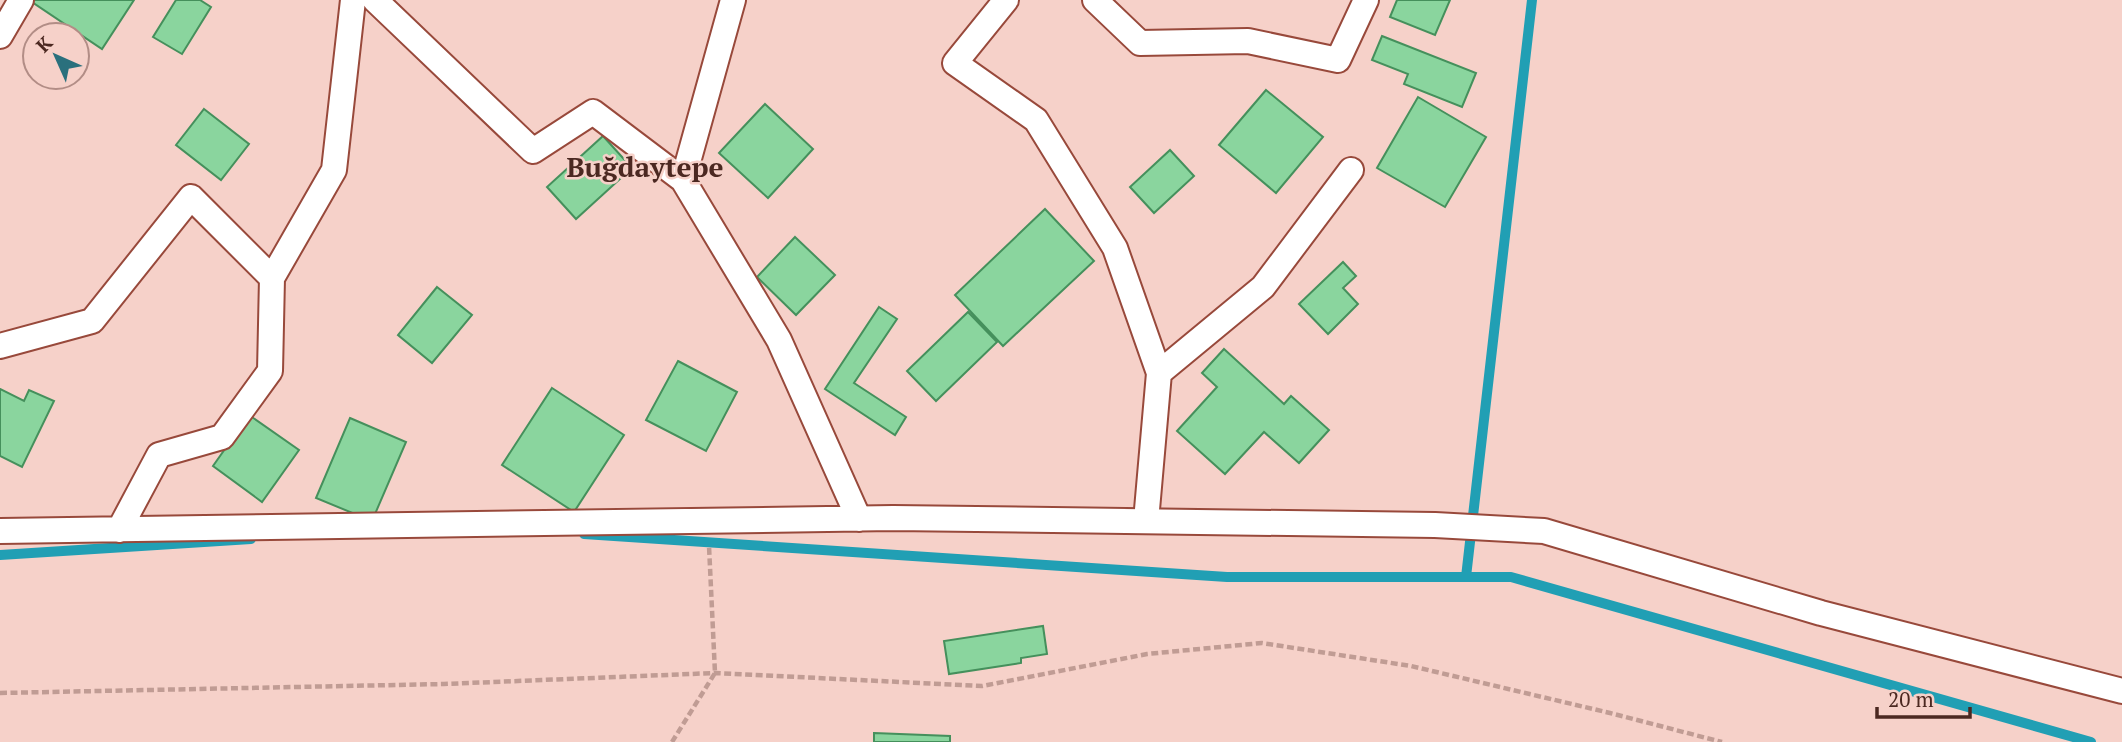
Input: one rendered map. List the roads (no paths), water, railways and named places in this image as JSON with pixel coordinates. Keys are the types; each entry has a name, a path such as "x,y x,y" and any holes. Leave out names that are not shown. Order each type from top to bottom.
{"street":[{"path":"0,36 21,0"},
{"path":"119,530 159,455 222,437 270,371 272,278 334,170 353,0"},
{"path":"375,0 533,150 593,112 683,180 779,340 859,519"},
{"path":"683,180 733,0"},
{"path":"1006,0 955,63 1036,120 1115,248 1159,373 1146,521"},
{"path":"1095,0 1140,43 1248,41 1338,60 1366,0"},
{"path":"1159,373 1263,287 1351,170"},
{"path":"0,346 92,321 191,197 272,278"},
{"path":"0,531 859,519 1435,525 1544,531 1821,613 2122,691"}],"waterway":[{"path":"1466,577 1532,0"},
{"path":"584,534 1227,577 1511,577 2091,742"},
{"path":"0,555 251,539"}],"district":[{"name":"Buğdaytepe","path":"645,167"}]}
